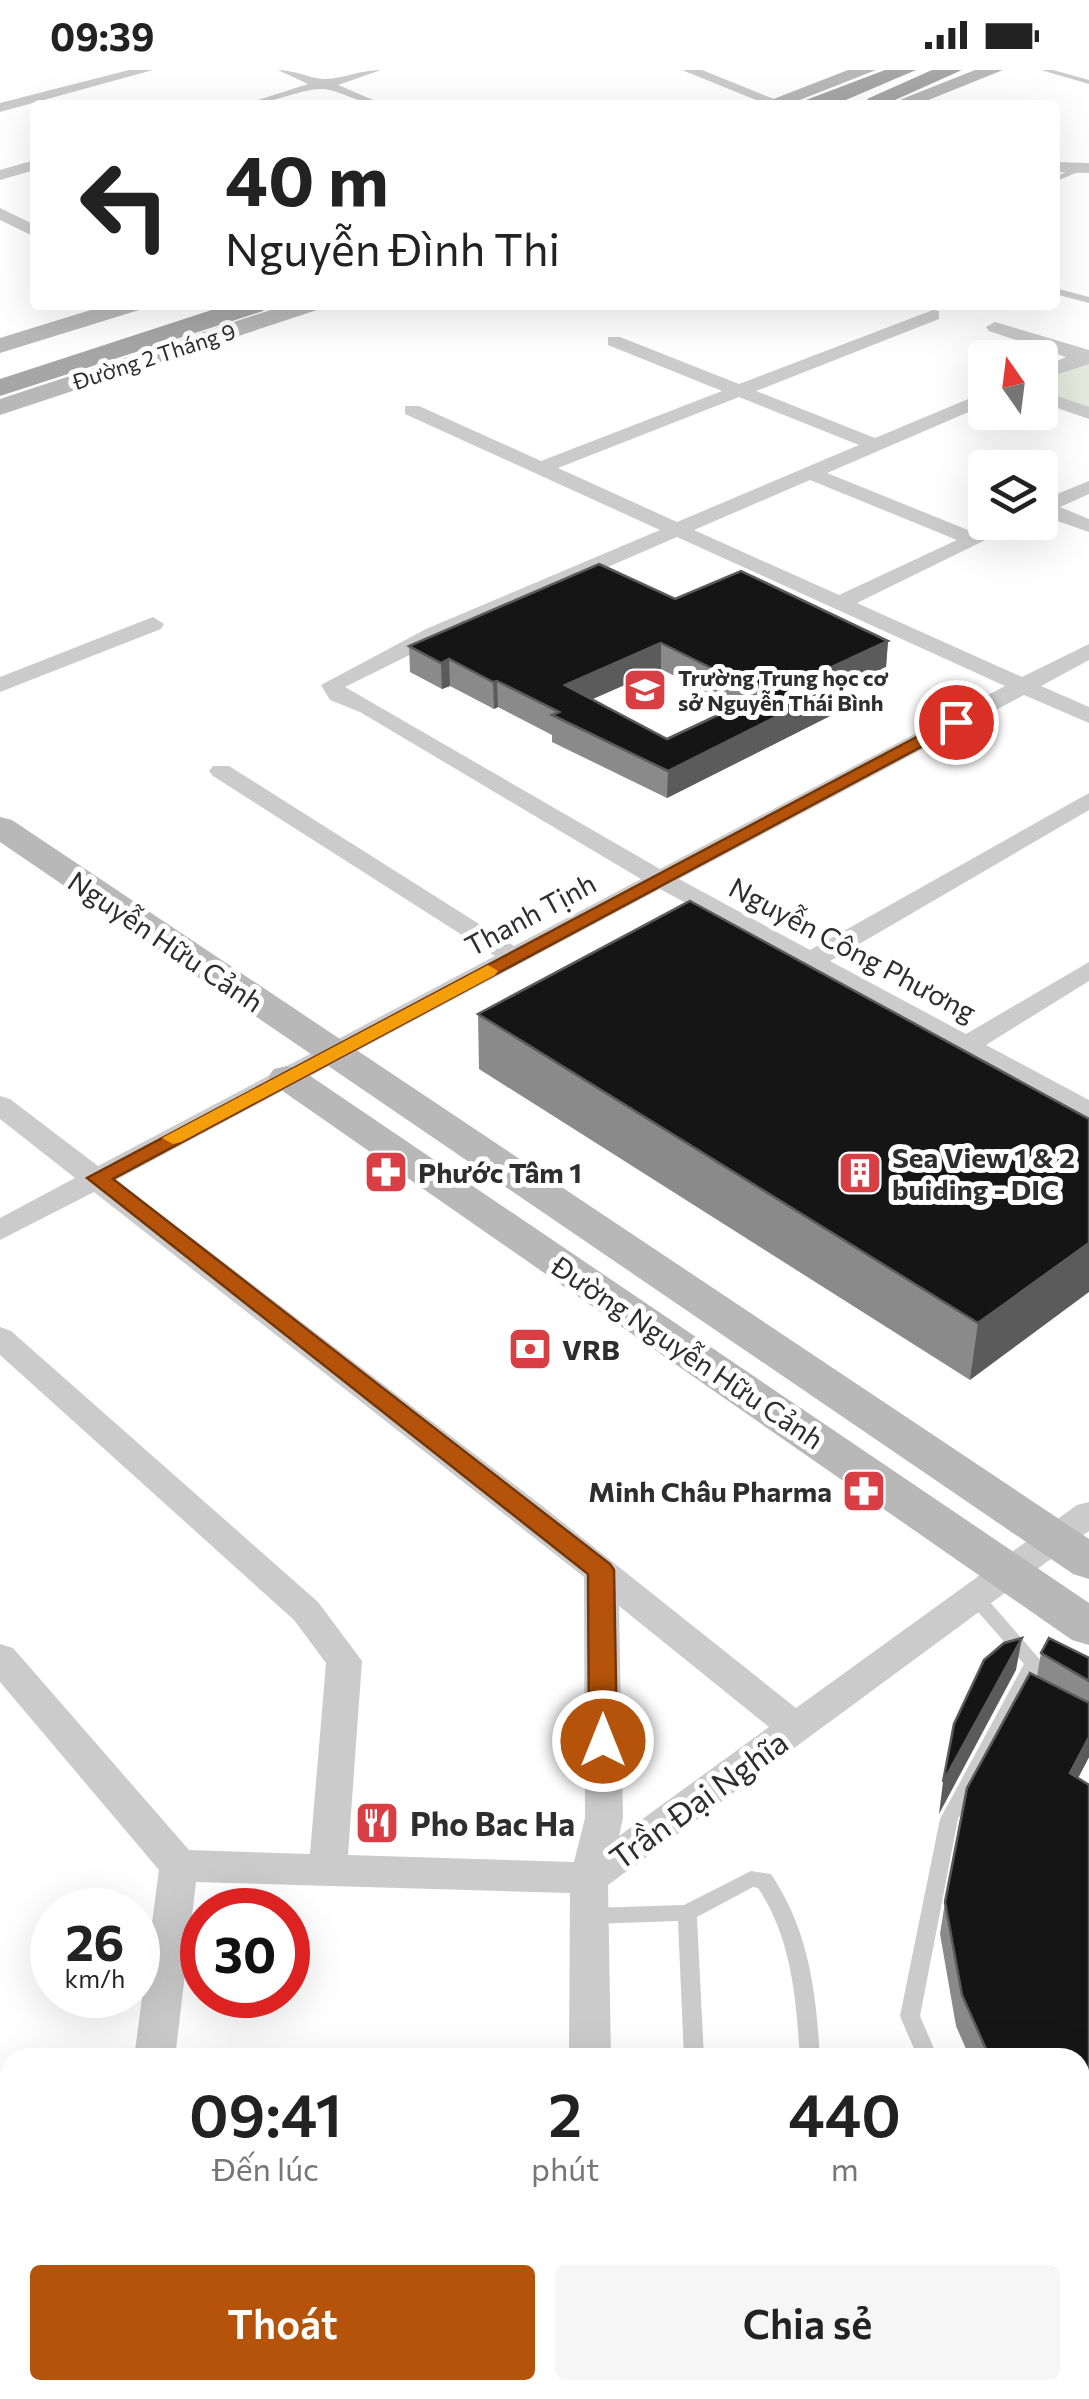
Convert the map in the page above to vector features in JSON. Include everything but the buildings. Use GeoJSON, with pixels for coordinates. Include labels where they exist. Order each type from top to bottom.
{"type":"FeatureCollection","features":[{"type":"Feature","properties":{"kind":"main road"},"geometry":{"type":"LineString","coordinates":[[786,100],[866,70]]}},
{"type":"Feature","properties":{"kind":"main road"},"geometry":{"type":"LineString","coordinates":[[827,100],[905,70]]}},
{"type":"Feature","properties":{"kind":"main road"},"geometry":{"type":"LineString","coordinates":[[875,100],[951,70]]}},
{"type":"Feature","properties":{"kind":"main road"},"geometry":{"type":"LineString","coordinates":[[911,100],[993,70]]}},
{"type":"Feature","properties":{"kind":"main road"},"geometry":{"type":"LineString","coordinates":[[0,346],[115,310]]}},
{"type":"Feature","properties":{"kind":"main road","name":"Đường 2 Tháng 9"},"geometry":{"type":"LineString","coordinates":[[0,366],[222,310]]}},
{"type":"Feature","properties":{"kind":"main road","name":"Đường 2 Tháng 9"},"geometry":{"type":"LineString","coordinates":[[0,388],[197,314],[246,310]]}},
{"type":"Feature","properties":{"kind":"main road","name":"Đường 2 Tháng 9"},"geometry":{"type":"LineString","coordinates":[[0,407],[197,314]]}},
{"type":"Feature","properties":{"kind":"main road","name":"Nguyễn Hữu Cảnh"},"geometry":{"type":"LineString","coordinates":[[0,827],[331,1054]]}},
{"type":"Feature","properties":{"kind":"main road","name":"Đường Nguyễn Hữu Cảnh"},"geometry":{"type":"LineString","coordinates":[[331,1054],[1073,1551]]}},
{"type":"Feature","properties":{"kind":"main road","name":"Đường Nguyễn Hữu Cảnh"},"geometry":{"type":"LineString","coordinates":[[287,1077],[1089,1627]]}},
{"type":"Feature","properties":{"kind":"street"},"geometry":{"type":"LineString","coordinates":[[30,100],[146,70]]}},
{"type":"Feature","properties":{"kind":"street"},"geometry":{"type":"LineString","coordinates":[[285,70],[365,100]]}},
{"type":"Feature","properties":{"kind":"street"},"geometry":{"type":"LineString","coordinates":[[267,100],[374,70]]}},
{"type":"Feature","properties":{"kind":"street"},"geometry":{"type":"LineString","coordinates":[[689,70],[765,100]]}},
{"type":"Feature","properties":{"kind":"street"},"geometry":{"type":"LineString","coordinates":[[68,90],[93,100]]}},
{"type":"Feature","properties":{"kind":"street"},"geometry":{"type":"LineString","coordinates":[[0,108],[30,100]]}},
{"type":"Feature","properties":{"kind":"street"},"geometry":{"type":"LineString","coordinates":[[0,175],[30,166]]}},
{"type":"Feature","properties":{"kind":"street"},"geometry":{"type":"LineString","coordinates":[[1060,167],[1086,168]]}},
{"type":"Feature","properties":{"kind":"street"},"geometry":{"type":"LineString","coordinates":[[0,214],[30,229]]}},
{"type":"Feature","properties":{"kind":"street"},"geometry":{"type":"LineString","coordinates":[[541,468],[933,315]]}},
{"type":"Feature","properties":{"kind":"street"},"geometry":{"type":"LineString","coordinates":[[995,327],[1086,357]]}},
{"type":"Feature","properties":{"kind":"street"},"geometry":{"type":"LineString","coordinates":[[614,341],[876,446]]}},
{"type":"Feature","properties":{"kind":"street"},"geometry":{"type":"LineString","coordinates":[[1058,367],[1086,357]]}},
{"type":"Feature","properties":{"kind":"street"},"geometry":{"type":"LineString","coordinates":[[1058,402],[1089,413]]}},
{"type":"Feature","properties":{"kind":"street"},"geometry":{"type":"LineString","coordinates":[[680,531],[968,405]]}},
{"type":"Feature","properties":{"kind":"street"},"geometry":{"type":"LineString","coordinates":[[412,410],[1089,716]]}},
{"type":"Feature","properties":{"kind":"street"},"geometry":{"type":"LineString","coordinates":[[812,474],[968,538]]}},
{"type":"Feature","properties":{"kind":"street"},"geometry":{"type":"LineString","coordinates":[[1058,501],[1089,486]]}},
{"type":"Feature","properties":{"kind":"street"},"geometry":{"type":"LineString","coordinates":[[1058,514],[1089,526]]}},
{"type":"Feature","properties":{"kind":"street","name":"Nguyễn Công Phương"},"geometry":{"type":"LineString","coordinates":[[680,531],[434,634],[332,685],[338,696],[416,734],[660,879],[1089,1112]]}},
{"type":"Feature","properties":{"kind":"street"},"geometry":{"type":"LineString","coordinates":[[840,603],[974,540]]}},
{"type":"Feature","properties":{"kind":"street"},"geometry":{"type":"LineString","coordinates":[[0,685],[153,624]]}},
{"type":"Feature","properties":{"kind":"street","name":"Thanh Tịnh"},"geometry":{"type":"LineString","coordinates":[[0,1230],[1089,652]]}},
{"type":"Feature","properties":{"kind":"street"},"geometry":{"type":"LineString","coordinates":[[221,771],[514,957]]}},
{"type":"Feature","properties":{"kind":"street"},"geometry":{"type":"LineString","coordinates":[[812,960],[1089,800]]}},
{"type":"Feature","properties":{"kind":"street"},"geometry":{"type":"LineString","coordinates":[[967,1045],[1089,970]]}},
{"type":"Feature","properties":{"kind":"street"},"geometry":{"type":"LineString","coordinates":[[0,1105],[601,1570],[796,1729]]}},
{"type":"Feature","properties":{"kind":"street"},"geometry":{"type":"LineString","coordinates":[[0,1338],[306,1611],[344,1661],[328,1870]]}},
{"type":"Feature","properties":{"kind":"street","name":"Trần Đại Nghĩa"},"geometry":{"type":"LineString","coordinates":[[180,1866],[589,1878],[976,1598],[1012,1574],[1073,1551],[1089,1514]]}},
{"type":"Feature","properties":{"kind":"street"},"geometry":{"type":"LineString","coordinates":[[590,2048],[589,1878],[604,1818],[601,1570]]}},
{"type":"Feature","properties":{"kind":"street"},"geometry":{"type":"LineString","coordinates":[[0,1658],[180,1866],[155,2048]]}},
{"type":"Feature","properties":{"kind":"lane"},"geometry":{"type":"LineString","coordinates":[[1045,70],[1089,82]]}},
{"type":"Feature","properties":{"kind":"lane"},"geometry":{"type":"LineString","coordinates":[[1060,178],[1086,168]]}},
{"type":"Feature","properties":{"kind":"lane"},"geometry":{"type":"LineString","coordinates":[[1060,291],[1089,300]]}},
{"type":"Feature","properties":{"kind":"lane"},"geometry":{"type":"LineString","coordinates":[[924,2048],[910,2016],[949,1819],[1027,1693],[1034,1663],[976,1598]]}},
{"type":"Feature","properties":{"kind":"lane"},"geometry":{"type":"LineString","coordinates":[[589,1916],[686,1913],[751,1879],[764,1880],[776,1896],[804,1973],[809,2048]]}},
{"type":"Feature","properties":{"kind":"lane"},"geometry":{"type":"LineString","coordinates":[[686,1913],[693,2048]]}},
{"type":"Feature","properties":{"kind":"shaded area"},"geometry":{"type":"Polygon","coordinates":[[[1080,362],[1089,364],[1089,408],[1058,397],[1058,372],[1080,362]]]}},
{"type":"Feature","properties":{"kind":"slow traffic"},"geometry":{"type":"LineString","coordinates":[[173,1138],[488,971]]}},
{"type":"Feature","properties":{"kind":"place","name":"Trường Trung học cơ sở Nguyễn Thái Bình"},"geometry":{"type":"Point","coordinates":[645,690]}},
{"type":"Feature","properties":{"kind":"place","name":"Phước Tâm 1"},"geometry":{"type":"Point","coordinates":[386,1172]}},
{"type":"Feature","properties":{"kind":"place","name":"Sea View 1 & 2 buiding - DIC"},"geometry":{"type":"Point","coordinates":[860,1173]}},
{"type":"Feature","properties":{"kind":"place","name":"VRB"},"geometry":{"type":"Point","coordinates":[530,1349]}},
{"type":"Feature","properties":{"kind":"place","name":"Minh Châu Pharma"},"geometry":{"type":"Point","coordinates":[864,1491]}},
{"type":"Feature","properties":{"kind":"place","name":"Pho Bac Ha"},"geometry":{"type":"Point","coordinates":[377,1823]}},
{"type":"Feature","properties":{"kind":"route"},"geometry":{"type":"LineString","coordinates":[[603,1741],[601,1570],[98,1178],[956,722]]}}]}
